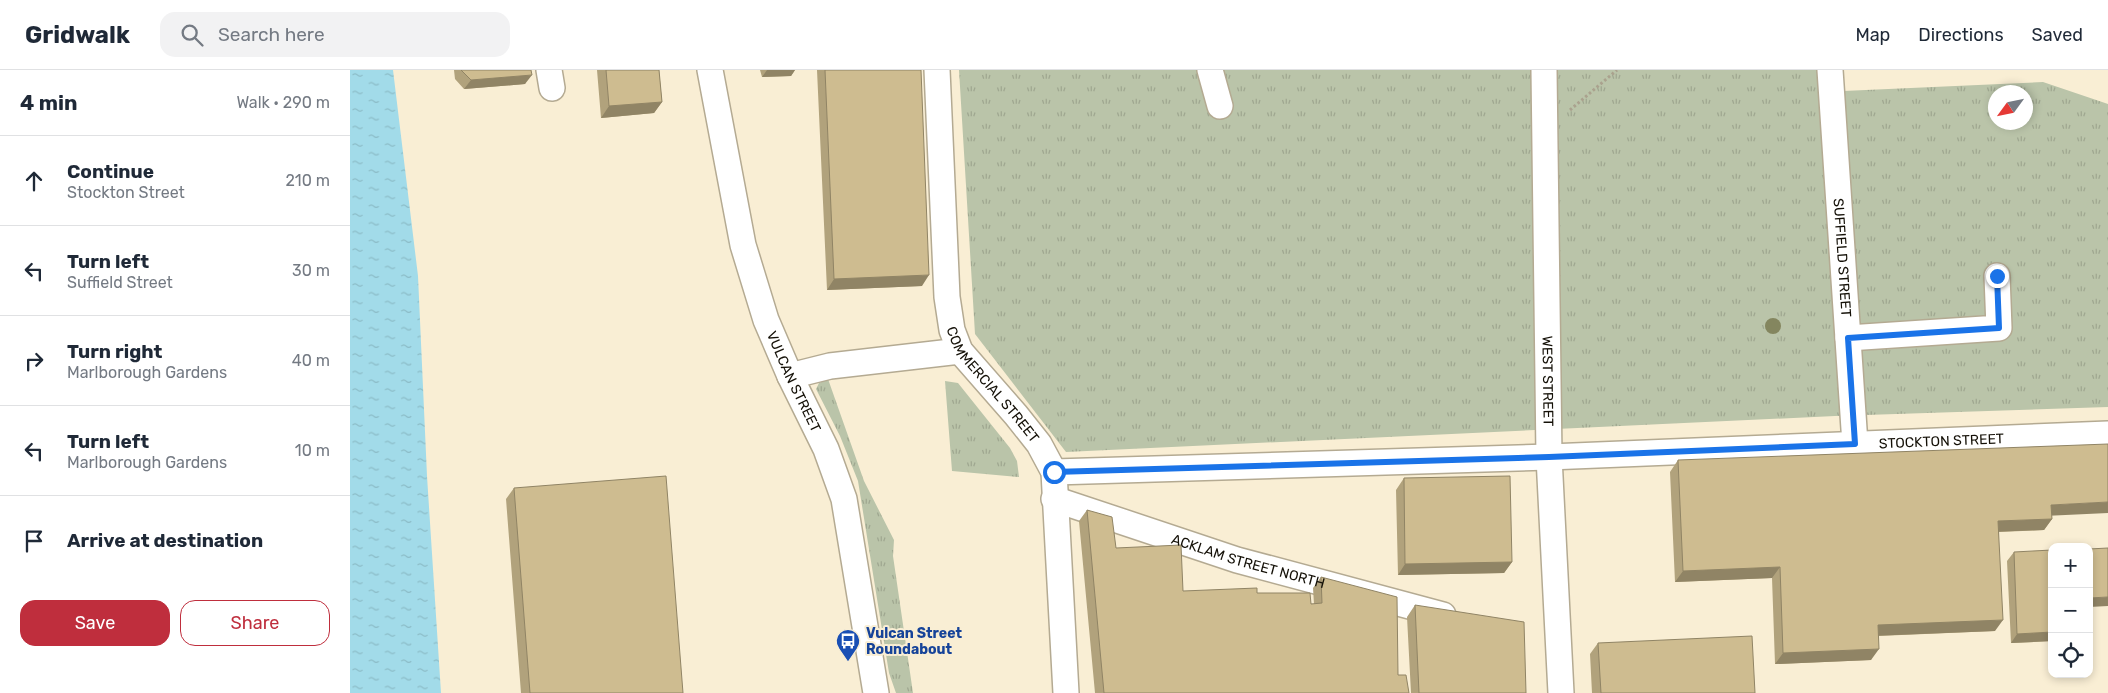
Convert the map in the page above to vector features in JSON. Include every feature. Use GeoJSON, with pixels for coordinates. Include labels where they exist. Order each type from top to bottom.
{"type":"FeatureCollection","features":[{"type":"Feature","properties":{"kind":"street","name":"VULCAN STREET"},"geometry":{"type":"LineString","coordinates":[[710,70],[743,244],[766,320],[790,376],[826,449],[844,500],[876,693]]}},
{"type":"Feature","properties":{"kind":"street","name":"COMMERCIAL STREET"},"geometry":{"type":"LineString","coordinates":[[937,70],[947,297],[952,330],[960,351],[1039,444],[1054,472],[1066,693]]}},
{"type":"Feature","properties":{"kind":"street"},"geometry":{"type":"LineString","coordinates":[[1210,70],[1220,106]]}},
{"type":"Feature","properties":{"kind":"street","name":"WEST STREET"},"geometry":{"type":"LineString","coordinates":[[1544,70],[1549,457],[1561,693]]}},
{"type":"Feature","properties":{"kind":"street","name":"SUFFIELD STREET"},"geometry":{"type":"LineString","coordinates":[[1830,70],[1855,444]]}},
{"type":"Feature","properties":{"kind":"street"},"geometry":{"type":"LineString","coordinates":[[1848,338],[1999,328],[1997,276]]}},
{"type":"Feature","properties":{"kind":"street"},"geometry":{"type":"LineString","coordinates":[[790,376],[830,366],[960,351]]}},
{"type":"Feature","properties":{"kind":"street","name":"STOCKTON STREET"},"geometry":{"type":"LineString","coordinates":[[1054,472],[1549,457],[2108,434]]}},
{"type":"Feature","properties":{"kind":"street","name":"ACKLAM STREET NORTH"},"geometry":{"type":"LineString","coordinates":[[1054,499],[1237,560],[1443,615]]}},
{"type":"Feature","properties":{"kind":"path"},"geometry":{"type":"LineString","coordinates":[[1544,132],[1617,70]]}},
{"type":"Feature","properties":{"kind":"green space"},"geometry":{"type":"Polygon","coordinates":[[[959,70],[1819,70],[1821,92],[2043,82],[2108,104],[2108,407],[1835,416],[1066,452],[975,334],[959,70]]]}},
{"type":"Feature","properties":{"kind":"green space"},"geometry":{"type":"Polygon","coordinates":[[[828,379],[864,481],[894,540],[893,556],[913,693],[896,693],[889,673],[858,481],[840,436],[816,389],[819,383],[828,379]]]}},
{"type":"Feature","properties":{"kind":"green space"},"geometry":{"type":"Polygon","coordinates":[[[945,381],[958,383],[1010,448],[1017,461],[1019,477],[952,471],[945,381]]]}},
{"type":"Feature","properties":{"kind":"water"},"geometry":{"type":"Polygon","coordinates":[[[350,70],[393,70],[418,276],[427,476],[441,693],[350,693],[350,70]]]}},
{"type":"Feature","properties":{"kind":"building"},"geometry":{"type":"Polygon","coordinates":[[[461,70],[531,70],[532,75],[471,80],[461,70]]]}},
{"type":"Feature","properties":{"kind":"building"},"geometry":{"type":"Polygon","coordinates":[[[606,70],[659,70],[662,102],[609,106],[606,70]]]}},
{"type":"Feature","properties":{"kind":"building"},"geometry":{"type":"Polygon","coordinates":[[[825,70],[921,70],[929,275],[834,279],[825,70]]]}},
{"type":"Feature","properties":{"kind":"building"},"geometry":{"type":"Polygon","coordinates":[[[2108,444],[2108,502],[2051,505],[2052,519],[1998,521],[2003,620],[1878,625],[1879,649],[1783,653],[1780,567],[1683,571],[1678,460],[2108,444]]]}},
{"type":"Feature","properties":{"kind":"building"},"geometry":{"type":"Polygon","coordinates":[[[666,476],[683,693],[530,693],[514,488],[666,476]]]}},
{"type":"Feature","properties":{"kind":"building"},"geometry":{"type":"Polygon","coordinates":[[[1510,476],[1512,562],[1405,564],[1404,478],[1510,476]]]}},
{"type":"Feature","properties":{"kind":"building"},"geometry":{"type":"Polygon","coordinates":[[[1087,510],[1112,517],[1116,548],[1181,545],[1183,591],[1257,588],[1257,593],[1310,593],[1311,604],[1322,603],[1321,577],[1397,597],[1398,675],[1406,675],[1409,693],[1104,693],[1087,510]]]}},
{"type":"Feature","properties":{"kind":"building"},"geometry":{"type":"Polygon","coordinates":[[[2108,548],[2108,597],[2093,598],[2093,549],[2108,548]]]}},
{"type":"Feature","properties":{"kind":"building"},"geometry":{"type":"Polygon","coordinates":[[[2048,550],[2048,632],[2017,634],[2014,552],[2048,550]]]}},
{"type":"Feature","properties":{"kind":"building"},"geometry":{"type":"Polygon","coordinates":[[[1415,605],[1524,622],[1526,693],[1419,693],[1415,605]]]}},
{"type":"Feature","properties":{"kind":"building"},"geometry":{"type":"Polygon","coordinates":[[[1752,636],[1755,693],[1601,693],[1598,643],[1752,636]]]}},
{"type":"Feature","properties":{"kind":"place","name":"Vulcan Street Roundabout"},"geometry":{"type":"Point","coordinates":[848,662]}},
{"type":"Feature","properties":{"kind":"route"},"geometry":{"type":"LineString","coordinates":[[1054,472],[1549,457],[1855,444],[1848,338],[1999,328],[1997,276]]}}]}
